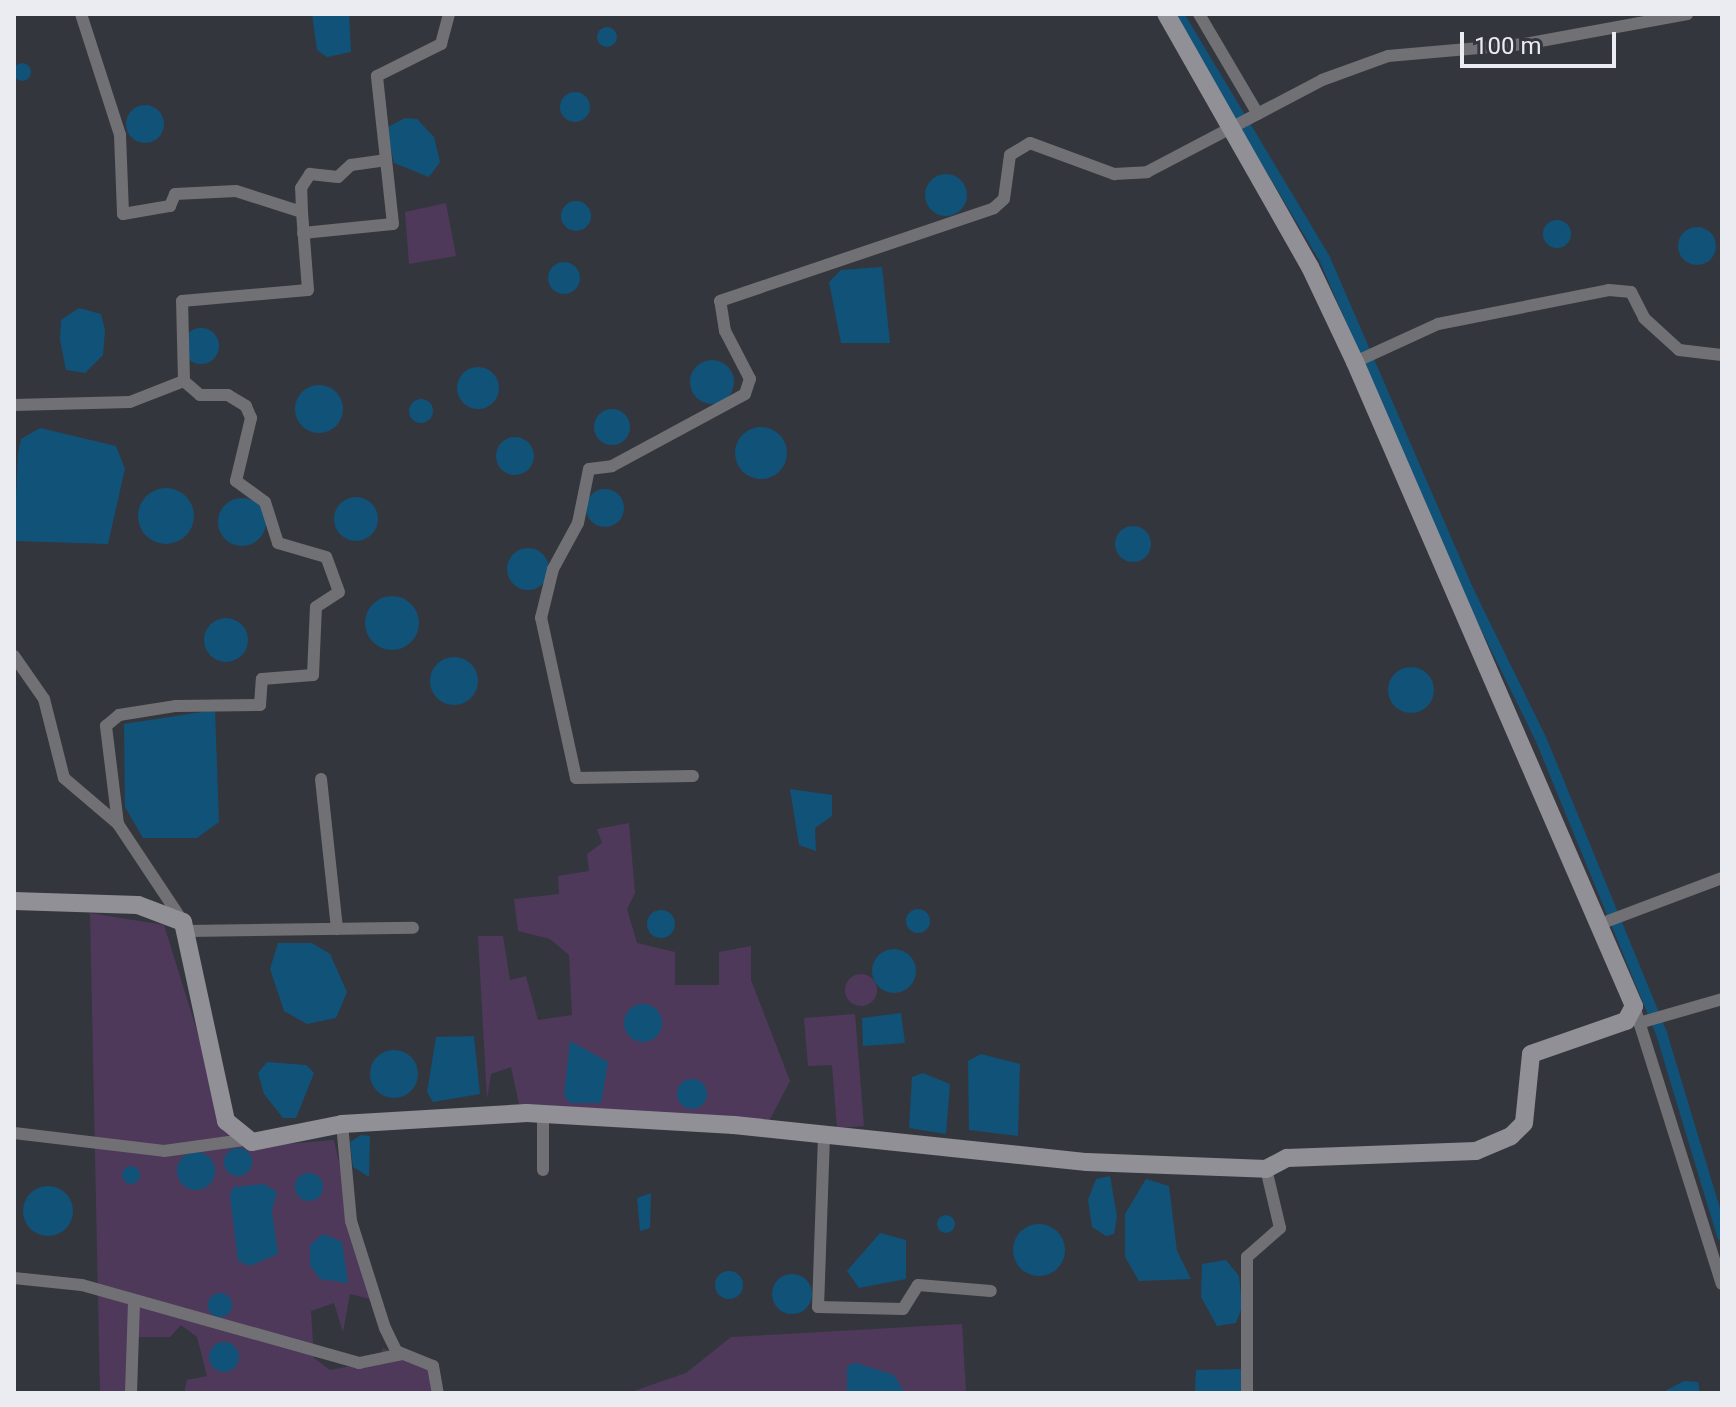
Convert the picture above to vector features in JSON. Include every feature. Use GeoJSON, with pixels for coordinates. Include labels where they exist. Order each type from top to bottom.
{"type":"FeatureCollection","features":[{"type":"Feature","properties":{"kind":"street"},"geometry":{"type":"LineString","coordinates":[[81,14],[120,135],[123,214],[170,206],[175,194],[236,191],[302,212]]}},
{"type":"Feature","properties":{"kind":"street"},"geometry":{"type":"LineString","coordinates":[[303,233],[393,224],[377,76],[441,44],[449,14]]}},
{"type":"Feature","properties":{"kind":"street"},"geometry":{"type":"LineString","coordinates":[[1166,14],[1355,362],[1638,1017],[1722,1284]]}},
{"type":"Feature","properties":{"kind":"street"},"geometry":{"type":"LineString","coordinates":[[1199,14],[1258,114]]}},
{"type":"Feature","properties":{"kind":"street"},"geometry":{"type":"LineString","coordinates":[[693,776],[576,778],[541,618],[553,569],[578,523],[589,469],[612,466],[745,394],[750,379],[725,331],[720,301],[994,208],[1004,199],[1010,155],[1030,143],[1126,174],[1168,163],[1258,114],[1388,56],[1524,44],[1635,18],[1687,14]]}},
{"type":"Feature","properties":{"kind":"street"},"geometry":{"type":"LineString","coordinates":[[118,824],[106,726],[119,715],[176,706],[260,705],[262,679],[313,675],[316,607],[339,592],[326,557],[278,543],[265,502],[236,481],[251,418],[246,406],[228,395],[200,395],[184,381],[182,301],[308,290],[301,188],[310,174],[338,177],[351,165],[385,160]]}},
{"type":"Feature","properties":{"kind":"street"},"geometry":{"type":"LineString","coordinates":[[1355,362],[1438,324],[1609,290],[1631,292],[1644,318],[1679,350],[1722,355]]}},
{"type":"Feature","properties":{"kind":"street"},"geometry":{"type":"LineString","coordinates":[[14,405],[130,402],[184,381]]}},
{"type":"Feature","properties":{"kind":"street"},"geometry":{"type":"LineString","coordinates":[[14,656],[44,699],[64,778],[118,824],[185,926],[226,1121],[243,1140]]}},
{"type":"Feature","properties":{"kind":"street"},"geometry":{"type":"LineString","coordinates":[[321,779],[337,929]]}},
{"type":"Feature","properties":{"kind":"street"},"geometry":{"type":"LineString","coordinates":[[1600,924],[1722,878]]}},
{"type":"Feature","properties":{"kind":"street"},"geometry":{"type":"LineString","coordinates":[[14,901],[138,905],[185,926],[413,928]]}},
{"type":"Feature","properties":{"kind":"street"},"geometry":{"type":"LineString","coordinates":[[14,1133],[164,1151],[342,1124],[543,1114],[824,1136],[1087,1162],[1266,1169],[1287,1158],[1476,1151],[1499,1143],[1524,1123],[1527,1063],[1537,1047],[1638,1017],[1722,999]]}},
{"type":"Feature","properties":{"kind":"street"},"geometry":{"type":"LineString","coordinates":[[543,1114],[543,1170]]}},
{"type":"Feature","properties":{"kind":"street"},"geometry":{"type":"LineString","coordinates":[[342,1124],[351,1221],[385,1328],[402,1354]]}},
{"type":"Feature","properties":{"kind":"street"},"geometry":{"type":"LineString","coordinates":[[824,1136],[818,1307],[903,1309],[918,1285],[991,1291]]}},
{"type":"Feature","properties":{"kind":"street"},"geometry":{"type":"LineString","coordinates":[[1247,1393],[1247,1257],[1280,1228],[1266,1169]]}},
{"type":"Feature","properties":{"kind":"street"},"geometry":{"type":"LineString","coordinates":[[14,1278],[82,1285],[134,1304],[230,1323],[359,1363],[402,1354],[433,1366],[438,1393]]}},
{"type":"Feature","properties":{"kind":"street"},"geometry":{"type":"LineString","coordinates":[[131,1393],[134,1304]]}},
{"type":"Feature","properties":{"kind":"shaded area"},"geometry":{"type":"Polygon","coordinates":[[[446,203],[456,256],[409,264],[405,212],[446,203]]]}},
{"type":"Feature","properties":{"kind":"shaded area"},"geometry":{"type":"Polygon","coordinates":[[[629,823],[635,893],[627,909],[637,943],[675,952],[675,985],[719,985],[719,952],[751,946],[751,980],[790,1081],[769,1121],[520,1109],[511,1067],[491,1074],[487,1099],[478,936],[503,936],[510,980],[526,976],[538,1020],[572,1015],[569,955],[550,939],[518,931],[514,899],[559,894],[558,876],[589,871],[587,854],[602,843],[597,829],[629,823]]]}},
{"type":"Feature","properties":{"kind":"shaded area"},"geometry":{"type":"Polygon","coordinates":[[[90,913],[164,925],[229,1134],[251,1147],[334,1140],[370,1299],[350,1294],[343,1332],[334,1303],[311,1311],[314,1358],[330,1370],[377,1361],[383,1348],[429,1370],[432,1393],[184,1393],[187,1380],[207,1376],[197,1337],[181,1325],[170,1337],[127,1337],[126,1393],[100,1393],[90,913]]]}},
{"type":"Feature","properties":{"kind":"shaded area"},"geometry":{"type":"Polygon","coordinates":[[[861,974],[872,979],[877,990],[872,1001],[861,1006],[850,1001],[845,990],[850,979],[861,974]]]}},
{"type":"Feature","properties":{"kind":"shaded area"},"geometry":{"type":"Polygon","coordinates":[[[855,1014],[864,1126],[837,1128],[832,1065],[808,1066],[804,1018],[855,1014]]]}},
{"type":"Feature","properties":{"kind":"shaded area"},"geometry":{"type":"Polygon","coordinates":[[[962,1324],[966,1393],[628,1393],[686,1373],[731,1337],[962,1324]]]}},
{"type":"Feature","properties":{"kind":"water"},"geometry":{"type":"Polygon","coordinates":[[[312,14],[349,14],[351,52],[327,57],[317,50],[312,14]]]}},
{"type":"Feature","properties":{"kind":"water"},"geometry":{"type":"Polygon","coordinates":[[[607,27],[614,30],[617,37],[614,44],[607,47],[600,44],[597,37],[600,30],[607,27]]]}},
{"type":"Feature","properties":{"kind":"water"},"geometry":{"type":"Polygon","coordinates":[[[22,63],[31,72],[22,81],[13,72],[22,63]]]}},
{"type":"Feature","properties":{"kind":"water"},"geometry":{"type":"Polygon","coordinates":[[[575,92],[581,93],[589,101],[589,113],[581,121],[575,122],[569,121],[561,113],[560,107],[561,101],[569,93],[575,92]]]}},
{"type":"Feature","properties":{"kind":"water"},"geometry":{"type":"Polygon","coordinates":[[[145,105],[159,110],[164,124],[159,138],[145,143],[131,138],[126,124],[131,110],[145,105]]]}},
{"type":"Feature","properties":{"kind":"water"},"geometry":{"type":"Polygon","coordinates":[[[405,118],[417,119],[434,137],[440,162],[429,177],[394,163],[386,128],[405,118]]]}},
{"type":"Feature","properties":{"kind":"water"},"geometry":{"type":"Polygon","coordinates":[[[946,174],[961,180],[967,195],[961,210],[946,216],[931,210],[925,195],[931,180],[946,174]]]}},
{"type":"Feature","properties":{"kind":"water"},"geometry":{"type":"Polygon","coordinates":[[[576,201],[582,202],[590,210],[590,222],[582,230],[576,231],[570,230],[562,222],[561,216],[562,210],[570,202],[576,201]]]}},
{"type":"Feature","properties":{"kind":"water"},"geometry":{"type":"Polygon","coordinates":[[[1557,220],[1567,224],[1571,234],[1567,244],[1557,248],[1547,244],[1543,234],[1547,224],[1557,220]]]}},
{"type":"Feature","properties":{"kind":"water"},"geometry":{"type":"Polygon","coordinates":[[[1697,227],[1710,233],[1716,246],[1710,259],[1697,265],[1684,259],[1678,246],[1684,233],[1697,227]]]}},
{"type":"Feature","properties":{"kind":"water"},"geometry":{"type":"Polygon","coordinates":[[[564,262],[576,266],[580,278],[576,290],[564,294],[552,290],[548,278],[552,266],[564,262]]]}},
{"type":"Feature","properties":{"kind":"water"},"geometry":{"type":"Polygon","coordinates":[[[882,267],[890,343],[841,343],[829,282],[841,270],[882,267]]]}},
{"type":"Feature","properties":{"kind":"water"},"geometry":{"type":"Polygon","coordinates":[[[79,308],[101,314],[105,330],[103,355],[85,373],[66,370],[60,340],[61,320],[79,308]]]}},
{"type":"Feature","properties":{"kind":"water"},"geometry":{"type":"Polygon","coordinates":[[[201,328],[214,333],[219,346],[214,359],[201,364],[188,359],[183,346],[188,333],[201,328]]]}},
{"type":"Feature","properties":{"kind":"water"},"geometry":{"type":"Polygon","coordinates":[[[712,360],[727,367],[734,382],[727,397],[712,404],[697,397],[690,382],[697,367],[712,360]]]}},
{"type":"Feature","properties":{"kind":"water"},"geometry":{"type":"Polygon","coordinates":[[[478,367],[493,373],[499,388],[493,403],[478,409],[463,403],[457,388],[463,373],[478,367]]]}},
{"type":"Feature","properties":{"kind":"water"},"geometry":{"type":"Polygon","coordinates":[[[319,385],[328,386],[336,392],[342,400],[342,418],[336,426],[328,432],[319,433],[310,432],[302,426],[296,418],[295,409],[296,400],[302,392],[310,386],[319,385]]]}},
{"type":"Feature","properties":{"kind":"water"},"geometry":{"type":"Polygon","coordinates":[[[421,399],[432,406],[433,411],[426,422],[421,423],[410,416],[409,411],[416,400],[421,399]]]}},
{"type":"Feature","properties":{"kind":"water"},"geometry":{"type":"Polygon","coordinates":[[[612,409],[625,414],[630,427],[625,440],[612,445],[599,440],[594,427],[599,414],[612,409]]]}},
{"type":"Feature","properties":{"kind":"water"},"geometry":{"type":"Polygon","coordinates":[[[761,427],[779,435],[787,453],[779,471],[761,479],[743,471],[735,453],[743,435],[761,427]]]}},
{"type":"Feature","properties":{"kind":"water"},"geometry":{"type":"Polygon","coordinates":[[[40,428],[116,446],[125,469],[108,544],[14,541],[21,439],[40,428]]]}},
{"type":"Feature","properties":{"kind":"water"},"geometry":{"type":"Polygon","coordinates":[[[515,437],[528,443],[534,456],[528,469],[515,475],[502,469],[496,456],[502,443],[515,437]]]}},
{"type":"Feature","properties":{"kind":"water"},"geometry":{"type":"Polygon","coordinates":[[[166,488],[186,496],[194,516],[186,536],[166,544],[146,536],[138,516],[146,496],[166,488]]]}},
{"type":"Feature","properties":{"kind":"water"},"geometry":{"type":"Polygon","coordinates":[[[605,489],[618,495],[624,508],[618,521],[605,527],[592,521],[586,508],[592,495],[605,489]]]}},
{"type":"Feature","properties":{"kind":"water"},"geometry":{"type":"Polygon","coordinates":[[[356,497],[371,504],[378,519],[371,534],[356,541],[341,534],[334,519],[341,504],[356,497]]]}},
{"type":"Feature","properties":{"kind":"water"},"geometry":{"type":"Polygon","coordinates":[[[242,498],[259,505],[266,522],[259,539],[242,546],[225,539],[218,522],[225,505],[242,498]]]}},
{"type":"Feature","properties":{"kind":"water"},"geometry":{"type":"Polygon","coordinates":[[[1133,526],[1146,531],[1151,544],[1146,557],[1133,562],[1120,557],[1115,544],[1120,531],[1133,526]]]}},
{"type":"Feature","properties":{"kind":"water"},"geometry":{"type":"Polygon","coordinates":[[[528,548],[543,554],[549,569],[543,584],[528,590],[513,584],[507,569],[513,554],[528,548]]]}},
{"type":"Feature","properties":{"kind":"water"},"geometry":{"type":"Polygon","coordinates":[[[392,596],[411,604],[419,623],[411,642],[392,650],[373,642],[365,623],[373,604],[392,596]]]}},
{"type":"Feature","properties":{"kind":"water"},"geometry":{"type":"Polygon","coordinates":[[[226,618],[242,624],[248,640],[242,656],[226,662],[210,656],[204,640],[210,624],[226,618]]]}},
{"type":"Feature","properties":{"kind":"water"},"geometry":{"type":"Polygon","coordinates":[[[454,657],[471,664],[478,681],[471,698],[454,705],[437,698],[430,681],[437,664],[454,657]]]}},
{"type":"Feature","properties":{"kind":"water"},"geometry":{"type":"Polygon","coordinates":[[[1411,667],[1427,674],[1434,690],[1427,706],[1411,713],[1395,706],[1388,690],[1395,674],[1411,667]]]}},
{"type":"Feature","properties":{"kind":"water"},"geometry":{"type":"Polygon","coordinates":[[[215,710],[219,822],[197,838],[143,838],[125,807],[124,724],[215,710]]]}},
{"type":"Feature","properties":{"kind":"water"},"geometry":{"type":"Polygon","coordinates":[[[790,789],[832,795],[832,816],[815,828],[816,851],[799,845],[790,789]]]}},
{"type":"Feature","properties":{"kind":"water"},"geometry":{"type":"Polygon","coordinates":[[[918,909],[926,913],[930,921],[926,929],[918,933],[910,929],[906,921],[910,913],[918,909]]]}},
{"type":"Feature","properties":{"kind":"water"},"geometry":{"type":"Polygon","coordinates":[[[661,910],[671,914],[675,924],[671,934],[661,938],[651,934],[647,924],[651,914],[661,910]]]}},
{"type":"Feature","properties":{"kind":"water"},"geometry":{"type":"Polygon","coordinates":[[[278,943],[312,943],[330,954],[347,992],[336,1018],[307,1024],[284,1011],[270,969],[278,943]]]}},
{"type":"Feature","properties":{"kind":"water"},"geometry":{"type":"Polygon","coordinates":[[[894,949],[909,956],[916,971],[909,986],[894,993],[879,986],[872,971],[879,956],[894,949]]]}},
{"type":"Feature","properties":{"kind":"water"},"geometry":{"type":"Polygon","coordinates":[[[643,1004],[656,1010],[662,1023],[656,1036],[643,1042],[630,1036],[624,1023],[630,1010],[643,1004]]]}},
{"type":"Feature","properties":{"kind":"water"},"geometry":{"type":"Polygon","coordinates":[[[901,1013],[905,1043],[863,1046],[862,1018],[901,1013]]]}},
{"type":"Feature","properties":{"kind":"water"},"geometry":{"type":"Polygon","coordinates":[[[474,1036],[480,1094],[433,1102],[427,1092],[436,1037],[474,1036]]]}},
{"type":"Feature","properties":{"kind":"water"},"geometry":{"type":"Polygon","coordinates":[[[570,1041],[608,1062],[601,1103],[570,1103],[564,1096],[570,1041]]]}},
{"type":"Feature","properties":{"kind":"water"},"geometry":{"type":"Polygon","coordinates":[[[394,1050],[411,1057],[418,1074],[411,1091],[394,1098],[377,1091],[370,1074],[377,1057],[394,1050]]]}},
{"type":"Feature","properties":{"kind":"water"},"geometry":{"type":"Polygon","coordinates":[[[981,1054],[1020,1064],[1018,1136],[969,1130],[968,1061],[981,1054]]]}},
{"type":"Feature","properties":{"kind":"water"},"geometry":{"type":"Polygon","coordinates":[[[267,1062],[306,1065],[314,1073],[296,1118],[283,1118],[264,1094],[258,1073],[267,1062]]]}},
{"type":"Feature","properties":{"kind":"water"},"geometry":{"type":"Polygon","coordinates":[[[923,1073],[950,1084],[946,1134],[909,1128],[912,1077],[923,1073]]]}},
{"type":"Feature","properties":{"kind":"water"},"geometry":{"type":"Polygon","coordinates":[[[692,1079],[703,1083],[707,1094],[703,1105],[692,1109],[681,1105],[677,1094],[681,1083],[692,1079]]]}},
{"type":"Feature","properties":{"kind":"water"},"geometry":{"type":"Polygon","coordinates":[[[361,1135],[370,1136],[369,1177],[353,1167],[350,1142],[361,1135]]]}},
{"type":"Feature","properties":{"kind":"water"},"geometry":{"type":"Polygon","coordinates":[[[238,1148],[248,1152],[252,1162],[248,1172],[238,1176],[228,1172],[224,1162],[228,1152],[238,1148]]]}},
{"type":"Feature","properties":{"kind":"water"},"geometry":{"type":"Polygon","coordinates":[[[196,1152],[210,1157],[215,1171],[210,1185],[196,1190],[182,1185],[177,1171],[182,1157],[196,1152]]]}},
{"type":"Feature","properties":{"kind":"water"},"geometry":{"type":"Polygon","coordinates":[[[131,1166],[140,1175],[131,1184],[122,1175],[131,1166]]]}},
{"type":"Feature","properties":{"kind":"water"},"geometry":{"type":"Polygon","coordinates":[[[309,1173],[319,1177],[323,1187],[319,1197],[309,1201],[299,1197],[295,1187],[299,1177],[309,1173]]]}},
{"type":"Feature","properties":{"kind":"water"},"geometry":{"type":"Polygon","coordinates":[[[1110,1176],[1117,1216],[1114,1234],[1106,1236],[1092,1227],[1088,1200],[1096,1179],[1110,1176]]]}},
{"type":"Feature","properties":{"kind":"water"},"geometry":{"type":"Polygon","coordinates":[[[1146,1179],[1169,1186],[1177,1251],[1191,1279],[1139,1281],[1125,1257],[1125,1214],[1146,1179]]]}},
{"type":"Feature","properties":{"kind":"water"},"geometry":{"type":"Polygon","coordinates":[[[264,1184],[277,1192],[272,1211],[278,1254],[250,1266],[238,1261],[230,1196],[233,1187],[264,1184]]]}},
{"type":"Feature","properties":{"kind":"water"},"geometry":{"type":"Polygon","coordinates":[[[48,1186],[65,1194],[73,1211],[65,1228],[48,1236],[31,1228],[23,1211],[31,1194],[48,1186]]]}},
{"type":"Feature","properties":{"kind":"water"},"geometry":{"type":"Polygon","coordinates":[[[651,1193],[650,1228],[640,1231],[637,1198],[651,1193]]]}},
{"type":"Feature","properties":{"kind":"water"},"geometry":{"type":"Polygon","coordinates":[[[942,1215],[950,1215],[955,1224],[953,1231],[942,1233],[937,1228],[937,1220],[942,1215]]]}},
{"type":"Feature","properties":{"kind":"water"},"geometry":{"type":"Polygon","coordinates":[[[1039,1224],[1057,1232],[1065,1250],[1057,1268],[1039,1276],[1021,1268],[1013,1250],[1021,1232],[1039,1224]]]}},
{"type":"Feature","properties":{"kind":"water"},"geometry":{"type":"Polygon","coordinates":[[[880,1233],[906,1240],[906,1279],[859,1288],[847,1271],[880,1233]]]}},
{"type":"Feature","properties":{"kind":"water"},"geometry":{"type":"Polygon","coordinates":[[[323,1234],[342,1242],[348,1283],[320,1279],[310,1265],[310,1245],[323,1234]]]}},
{"type":"Feature","properties":{"kind":"water"},"geometry":{"type":"Polygon","coordinates":[[[1226,1260],[1239,1276],[1242,1307],[1236,1323],[1217,1326],[1201,1297],[1202,1264],[1226,1260]]]}},
{"type":"Feature","properties":{"kind":"water"},"geometry":{"type":"Polygon","coordinates":[[[729,1271],[739,1275],[743,1285],[739,1295],[729,1299],[719,1295],[715,1285],[719,1275],[729,1271]]]}},
{"type":"Feature","properties":{"kind":"water"},"geometry":{"type":"Polygon","coordinates":[[[792,1274],[806,1280],[812,1294],[806,1308],[792,1314],[778,1308],[772,1294],[778,1280],[792,1274]]]}},
{"type":"Feature","properties":{"kind":"water"},"geometry":{"type":"Polygon","coordinates":[[[220,1293],[229,1296],[232,1305],[229,1314],[220,1317],[211,1314],[208,1305],[211,1296],[220,1293]]]}},
{"type":"Feature","properties":{"kind":"water"},"geometry":{"type":"Polygon","coordinates":[[[224,1342],[235,1346],[239,1357],[235,1368],[224,1372],[213,1368],[209,1357],[213,1346],[224,1342]]]}},
{"type":"Feature","properties":{"kind":"water"},"geometry":{"type":"Polygon","coordinates":[[[856,1363],[894,1375],[905,1393],[847,1393],[847,1366],[856,1363]]]}},
{"type":"Feature","properties":{"kind":"water"},"geometry":{"type":"Polygon","coordinates":[[[1241,1369],[1245,1393],[1195,1393],[1196,1370],[1241,1369]]]}},
{"type":"Feature","properties":{"kind":"water"},"geometry":{"type":"Polygon","coordinates":[[[1684,1381],[1698,1382],[1700,1393],[1661,1393],[1684,1381]]]}},
{"type":"Feature","properties":{"kind":"waterway"},"geometry":{"type":"LineString","coordinates":[[1178,14],[1324,258],[1469,593],[1541,740],[1661,1033],[1722,1235]]}}]}
